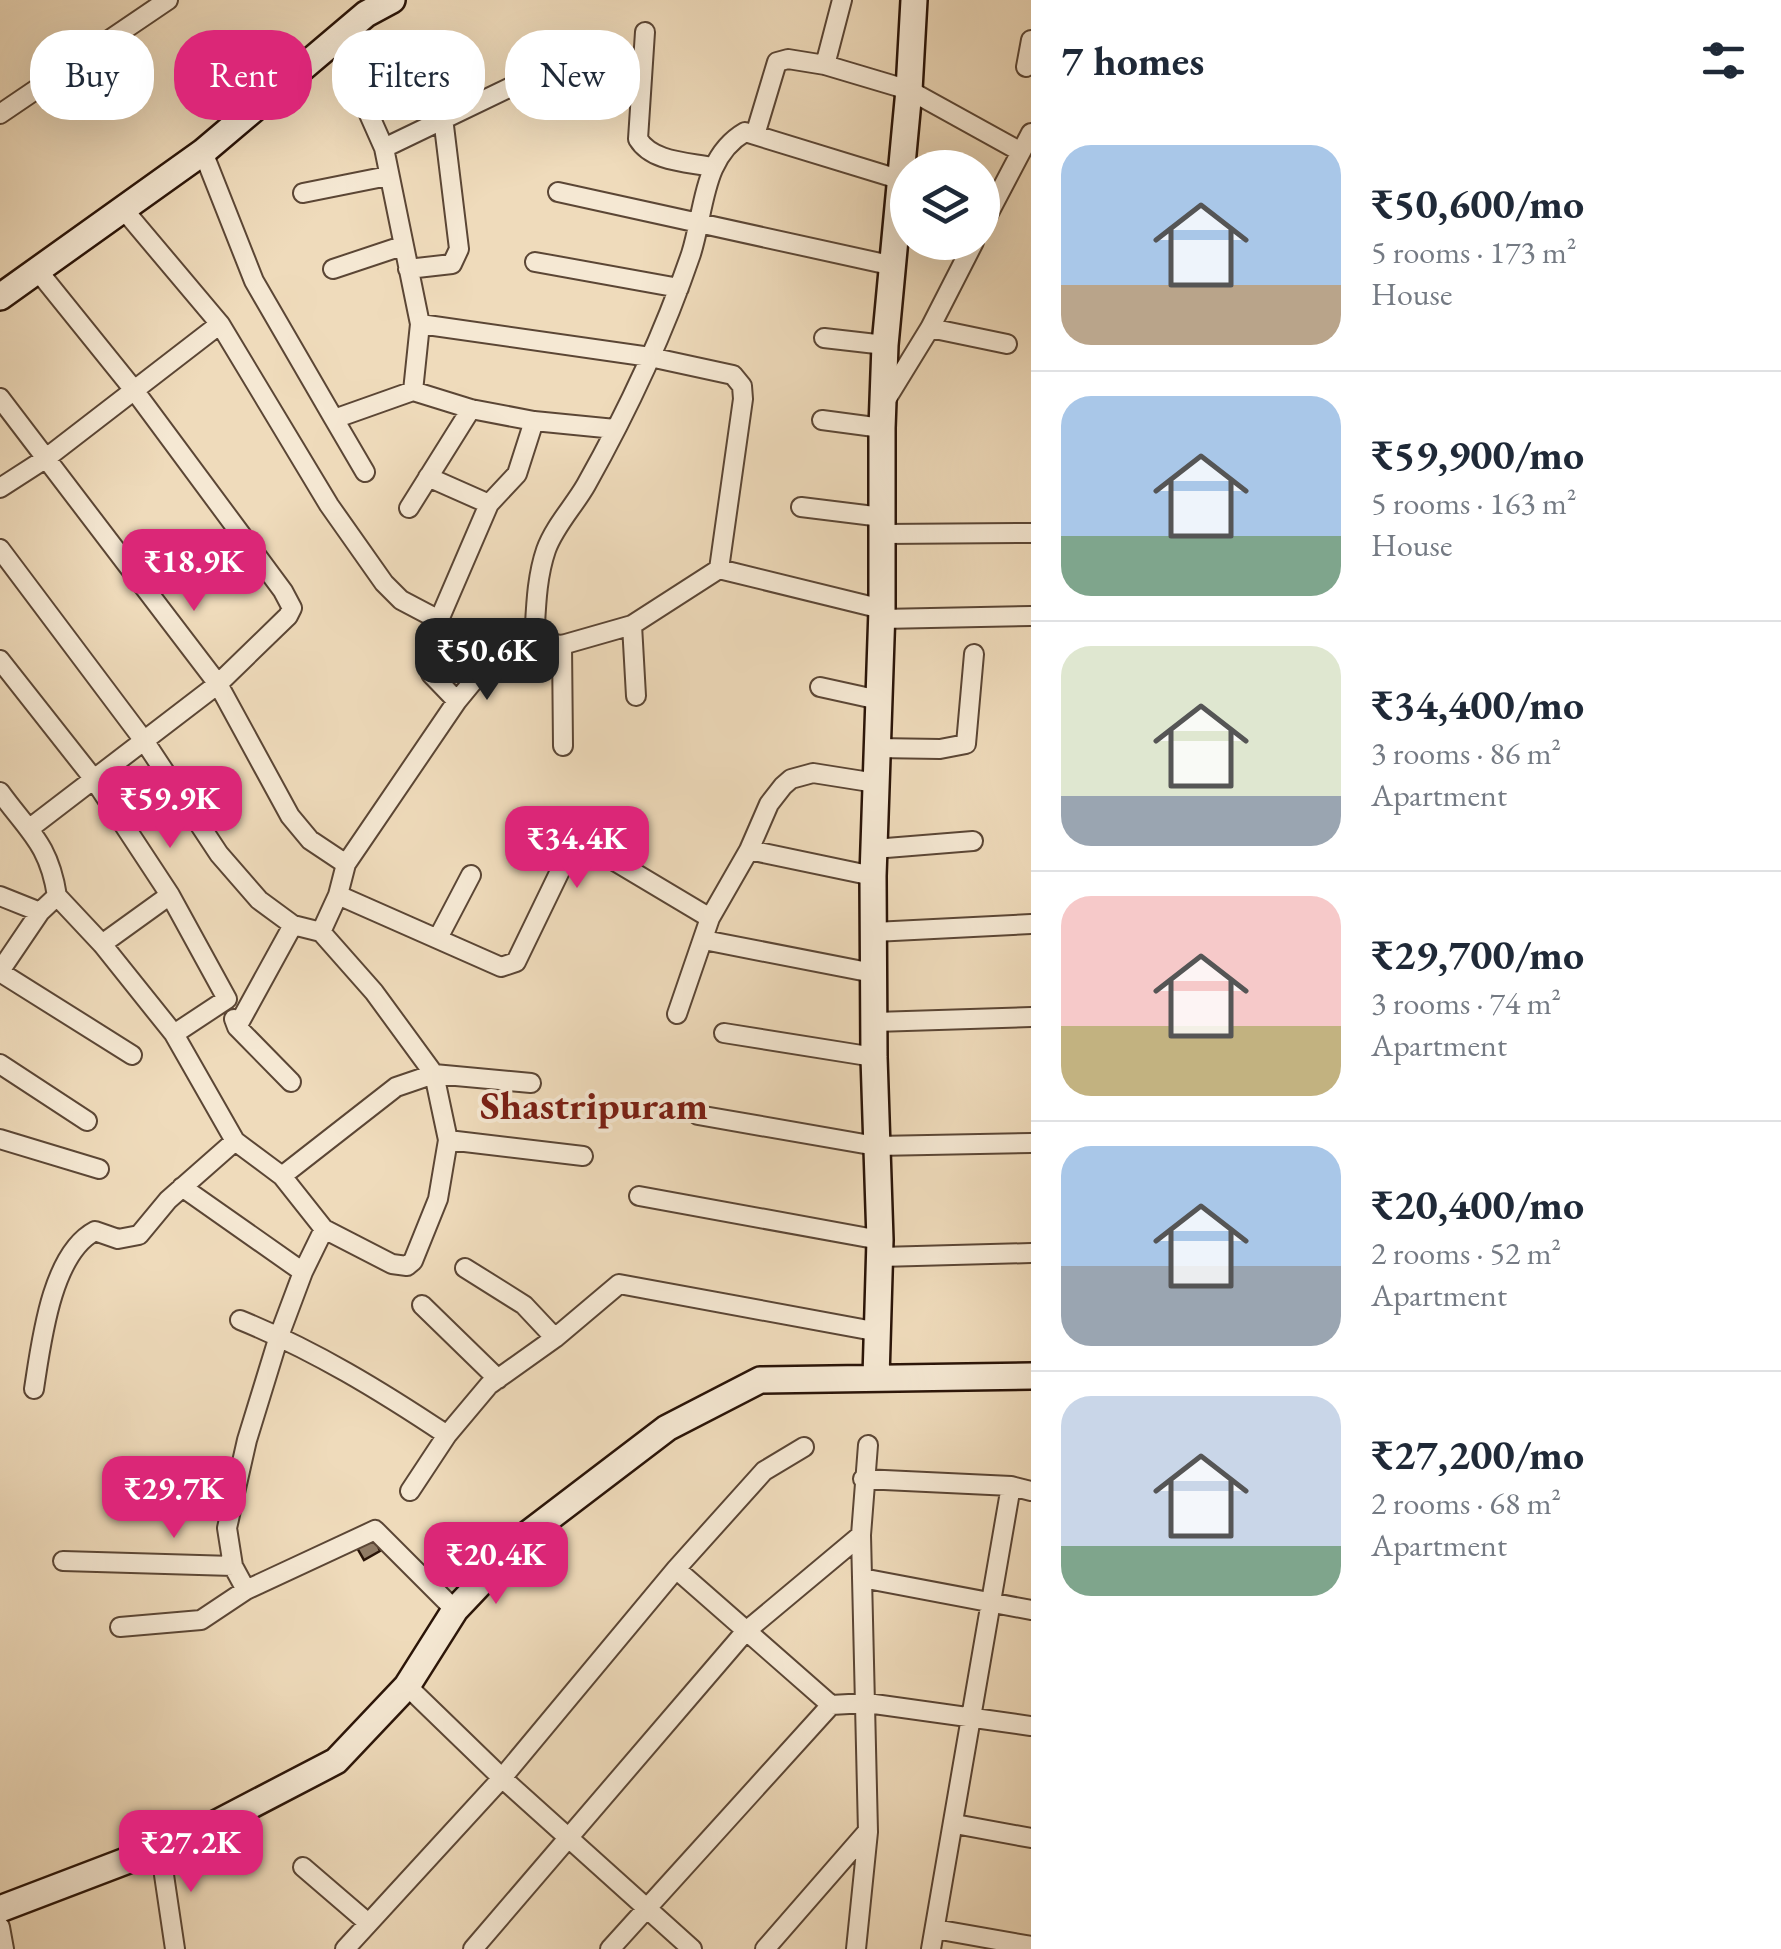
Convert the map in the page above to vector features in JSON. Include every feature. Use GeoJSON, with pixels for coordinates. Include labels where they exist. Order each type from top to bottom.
{"type":"FeatureCollection","features":[{"type":"Feature","properties":{"kind":"street"},"geometry":{"type":"LineString","coordinates":[[0,114],[168,0]]}},
{"type":"Feature","properties":{"kind":"street"},"geometry":{"type":"LineString","coordinates":[[343,30],[360,7],[392,0]]}},
{"type":"Feature","properties":{"kind":"street"},"geometry":{"type":"LineString","coordinates":[[825,65],[842,0]]}},
{"type":"Feature","properties":{"kind":"street"},"geometry":{"type":"LineString","coordinates":[[906,150],[914,0]]}},
{"type":"Feature","properties":{"kind":"street"},"geometry":{"type":"LineString","coordinates":[[646,32],[638,139],[644,150],[660,157],[712,167]]}},
{"type":"Feature","properties":{"kind":"street"},"geometry":{"type":"LineString","coordinates":[[1026,67],[1031,40]]}},
{"type":"Feature","properties":{"kind":"street"},"geometry":{"type":"LineString","coordinates":[[0,297],[204,152],[332,43]]}},
{"type":"Feature","properties":{"kind":"street"},"geometry":{"type":"LineString","coordinates":[[755,134],[777,62],[788,59],[825,65],[909,90],[1021,152]]}},
{"type":"Feature","properties":{"kind":"street"},"geometry":{"type":"LineString","coordinates":[[485,99],[517,84],[554,74],[641,72]]}},
{"type":"Feature","properties":{"kind":"street"},"geometry":{"type":"LineString","coordinates":[[372,120],[384,148],[420,324],[412,391]]}},
{"type":"Feature","properties":{"kind":"street"},"geometry":{"type":"LineString","coordinates":[[384,148],[440,120]]}},
{"type":"Feature","properties":{"kind":"street"},"geometry":{"type":"LineString","coordinates":[[408,270],[452,264],[459,249],[442,120]]}},
{"type":"Feature","properties":{"kind":"street"},"geometry":{"type":"LineString","coordinates":[[534,642],[538,581],[547,548],[586,486],[650,357],[700,225],[712,167],[727,142],[745,132],[755,134],[890,176]]}},
{"type":"Feature","properties":{"kind":"street"},"geometry":{"type":"LineString","coordinates":[[1000,191],[1031,133]]}},
{"type":"Feature","properties":{"kind":"street"},"geometry":{"type":"LineString","coordinates":[[204,152],[254,281],[365,472]]}},
{"type":"Feature","properties":{"kind":"street"},"geometry":{"type":"LineString","coordinates":[[303,193],[388,176]]}},
{"type":"Feature","properties":{"kind":"street"},"geometry":{"type":"LineString","coordinates":[[558,192],[894,266]]}},
{"type":"Feature","properties":{"kind":"street"},"geometry":{"type":"LineString","coordinates":[[124,210],[220,324],[329,506],[384,582],[401,600],[439,620]]}},
{"type":"Feature","properties":{"kind":"street"},"geometry":{"type":"LineString","coordinates":[[333,268],[402,246]]}},
{"type":"Feature","properties":{"kind":"street"},"geometry":{"type":"LineString","coordinates":[[876,1378],[880,1249],[873,876],[882,614],[885,345],[895,260]]}},
{"type":"Feature","properties":{"kind":"street"},"geometry":{"type":"LineString","coordinates":[[883,416],[965,260]]}},
{"type":"Feature","properties":{"kind":"street"},"geometry":{"type":"LineString","coordinates":[[535,262],[679,288]]}},
{"type":"Feature","properties":{"kind":"street"},"geometry":{"type":"LineString","coordinates":[[25,824],[145,742],[218,684],[292,608],[134,390],[38,272]]}},
{"type":"Feature","properties":{"kind":"street"},"geometry":{"type":"LineString","coordinates":[[0,488],[45,459],[220,324]]}},
{"type":"Feature","properties":{"kind":"street"},"geometry":{"type":"LineString","coordinates":[[420,324],[650,357],[732,375],[742,386],[743,399],[720,569]]}},
{"type":"Feature","properties":{"kind":"street"},"geometry":{"type":"LineString","coordinates":[[930,328],[1007,344]]}},
{"type":"Feature","properties":{"kind":"street"},"geometry":{"type":"LineString","coordinates":[[824,338],[885,345]]}},
{"type":"Feature","properties":{"kind":"street"},"geometry":{"type":"LineString","coordinates":[[334,419],[412,391],[471,409],[534,421],[615,428]]}},
{"type":"Feature","properties":{"kind":"street"},"geometry":{"type":"LineString","coordinates":[[0,398],[218,684],[290,816],[310,840],[346,864]]}},
{"type":"Feature","properties":{"kind":"street"},"geometry":{"type":"LineString","coordinates":[[410,508],[471,409]]}},
{"type":"Feature","properties":{"kind":"street"},"geometry":{"type":"LineString","coordinates":[[822,420],[883,416]]}},
{"type":"Feature","properties":{"kind":"street"},"geometry":{"type":"LineString","coordinates":[[457,701],[431,674],[428,660],[439,620],[489,504],[517,474],[534,421]]}},
{"type":"Feature","properties":{"kind":"street"},"geometry":{"type":"LineString","coordinates":[[428,477],[489,504]]}},
{"type":"Feature","properties":{"kind":"street"},"geometry":{"type":"LineString","coordinates":[[802,507],[883,526],[1031,533]]}},
{"type":"Feature","properties":{"kind":"street"},"geometry":{"type":"LineString","coordinates":[[0,549],[145,742],[219,854],[260,900],[294,925],[321,932],[374,992],[434,1074],[448,1140],[438,1200],[413,1261],[406,1266],[392,1264],[324,1229],[282,1176],[235,1141],[174,1034],[102,944],[57,896],[53,866],[0,792]]}},
{"type":"Feature","properties":{"kind":"street"},"geometry":{"type":"LineString","coordinates":[[321,932],[338,895],[346,864],[457,701],[499,650],[534,642],[562,645],[632,625],[720,569],[882,614],[1031,616]]}},
{"type":"Feature","properties":{"kind":"street"},"geometry":{"type":"LineString","coordinates":[[632,625],[636,696]]}},
{"type":"Feature","properties":{"kind":"street"},"geometry":{"type":"LineString","coordinates":[[562,645],[563,746]]}},
{"type":"Feature","properties":{"kind":"street"},"geometry":{"type":"LineString","coordinates":[[878,748],[940,749],[966,744],[974,654]]}},
{"type":"Feature","properties":{"kind":"street"},"geometry":{"type":"LineString","coordinates":[[0,660],[93,778],[170,895],[227,999],[238,1027],[291,1082]]}},
{"type":"Feature","properties":{"kind":"street"},"geometry":{"type":"LineString","coordinates":[[820,688],[879,700]]}},
{"type":"Feature","properties":{"kind":"street"},"geometry":{"type":"LineString","coordinates":[[677,1014],[710,918],[749,850],[769,804],[791,780],[813,773],[876,783]]}},
{"type":"Feature","properties":{"kind":"street"},"geometry":{"type":"LineString","coordinates":[[0,812],[25,824]]}},
{"type":"Feature","properties":{"kind":"street"},"geometry":{"type":"LineString","coordinates":[[541,822],[576,838],[710,918]]}},
{"type":"Feature","properties":{"kind":"street"},"geometry":{"type":"LineString","coordinates":[[338,895],[501,967],[516,962],[576,838]]}},
{"type":"Feature","properties":{"kind":"street"},"geometry":{"type":"LineString","coordinates":[[874,849],[973,840]]}},
{"type":"Feature","properties":{"kind":"street"},"geometry":{"type":"LineString","coordinates":[[749,850],[873,876]]}},
{"type":"Feature","properties":{"kind":"street"},"geometry":{"type":"LineString","coordinates":[[438,938],[471,875]]}},
{"type":"Feature","properties":{"kind":"street"},"geometry":{"type":"LineString","coordinates":[[102,944],[170,895]]}},
{"type":"Feature","properties":{"kind":"street"},"geometry":{"type":"LineString","coordinates":[[0,896],[40,912]]}},
{"type":"Feature","properties":{"kind":"street"},"geometry":{"type":"LineString","coordinates":[[57,896],[40,912],[0,972],[132,1055]]}},
{"type":"Feature","properties":{"kind":"street"},"geometry":{"type":"LineString","coordinates":[[874,932],[1031,924]]}},
{"type":"Feature","properties":{"kind":"street"},"geometry":{"type":"LineString","coordinates":[[238,1027],[294,925]]}},
{"type":"Feature","properties":{"kind":"street"},"geometry":{"type":"LineString","coordinates":[[704,940],[874,974]]}},
{"type":"Feature","properties":{"kind":"street"},"geometry":{"type":"LineString","coordinates":[[174,1034],[227,999]]}},
{"type":"Feature","properties":{"kind":"street"},"geometry":{"type":"LineString","coordinates":[[875,1022],[1031,1018]]}},
{"type":"Feature","properties":{"kind":"street"},"geometry":{"type":"LineString","coordinates":[[724,1033],[874,1056]]}},
{"type":"Feature","properties":{"kind":"street"},"geometry":{"type":"LineString","coordinates":[[0,1064],[86,1122]]}},
{"type":"Feature","properties":{"kind":"street"},"geometry":{"type":"LineString","coordinates":[[282,1176],[396,1087],[434,1074],[531,1084]]}},
{"type":"Feature","properties":{"kind":"street"},"geometry":{"type":"LineString","coordinates":[[698,1115],[876,1146],[1031,1143]]}},
{"type":"Feature","properties":{"kind":"street"},"geometry":{"type":"LineString","coordinates":[[0,1139],[99,1170]]}},
{"type":"Feature","properties":{"kind":"street"},"geometry":{"type":"LineString","coordinates":[[448,1140],[583,1156]]}},
{"type":"Feature","properties":{"kind":"street"},"geometry":{"type":"LineString","coordinates":[[34,1388],[47,1309],[72,1254],[86,1235],[95,1231],[118,1240],[139,1234],[182,1187],[235,1141]]}},
{"type":"Feature","properties":{"kind":"street"},"geometry":{"type":"LineString","coordinates":[[182,1187],[303,1272]]}},
{"type":"Feature","properties":{"kind":"street"},"geometry":{"type":"LineString","coordinates":[[638,1196],[880,1249],[1031,1253]]}},
{"type":"Feature","properties":{"kind":"street"},"geometry":{"type":"LineString","coordinates":[[246,1590],[232,1566],[228,1528],[232,1498],[279,1336],[324,1229]]}},
{"type":"Feature","properties":{"kind":"street"},"geometry":{"type":"LineString","coordinates":[[465,1268],[524,1305],[555,1338]]}},
{"type":"Feature","properties":{"kind":"street"},"geometry":{"type":"LineString","coordinates":[[410,1491],[447,1435],[498,1378],[555,1338],[619,1284],[879,1332]]}},
{"type":"Feature","properties":{"kind":"street"},"geometry":{"type":"LineString","coordinates":[[422,1305],[498,1378]]}},
{"type":"Feature","properties":{"kind":"street"},"geometry":{"type":"LineString","coordinates":[[240,1320],[369,1383],[447,1435]]}},
{"type":"Feature","properties":{"kind":"street"},"geometry":{"type":"LineString","coordinates":[[0,1909],[194,1835],[336,1761],[407,1686],[455,1610],[524,1537],[667,1428],[760,1380],[1031,1376]]}},
{"type":"Feature","properties":{"kind":"street"},"geometry":{"type":"LineString","coordinates":[[856,1949],[868,1832],[860,1535],[868,1445]]}},
{"type":"Feature","properties":{"kind":"street"},"geometry":{"type":"LineString","coordinates":[[345,1949],[502,1778],[676,1569],[764,1471],[804,1447]]}},
{"type":"Feature","properties":{"kind":"street"},"geometry":{"type":"LineString","coordinates":[[863,1478],[1012,1486],[1031,1491]]}},
{"type":"Feature","properties":{"kind":"street"},"geometry":{"type":"LineString","coordinates":[[931,1949],[1012,1486]]}},
{"type":"Feature","properties":{"kind":"street"},"geometry":{"type":"LineString","coordinates":[[120,1627],[201,1620],[246,1590],[375,1530],[455,1610]]}},
{"type":"Feature","properties":{"kind":"street"},"geometry":{"type":"LineString","coordinates":[[473,1949],[745,1632],[860,1535]]}},
{"type":"Feature","properties":{"kind":"street"},"geometry":{"type":"LineString","coordinates":[[63,1561],[232,1566]]}},
{"type":"Feature","properties":{"kind":"street"},"geometry":{"type":"LineString","coordinates":[[676,1569],[831,1705]]}},
{"type":"Feature","properties":{"kind":"street"},"geometry":{"type":"LineString","coordinates":[[862,1578],[1031,1610]]}},
{"type":"Feature","properties":{"kind":"street"},"geometry":{"type":"LineString","coordinates":[[407,1686],[568,1839],[692,1949]]}},
{"type":"Feature","properties":{"kind":"street"},"geometry":{"type":"LineString","coordinates":[[610,1949],[831,1705],[867,1702],[1031,1726]]}},
{"type":"Feature","properties":{"kind":"street"},"geometry":{"type":"LineString","coordinates":[[955,1824],[1031,1838]]}},
{"type":"Feature","properties":{"kind":"street"},"geometry":{"type":"LineString","coordinates":[[765,1949],[868,1832]]}},
{"type":"Feature","properties":{"kind":"street"},"geometry":{"type":"LineString","coordinates":[[160,1848],[176,1949]]}},
{"type":"Feature","properties":{"kind":"street"},"geometry":{"type":"LineString","coordinates":[[303,1867],[367,1922]]}},
{"type":"Feature","properties":{"kind":"street"},"geometry":{"type":"LineString","coordinates":[[0,1928],[4,1949]]}},
{"type":"Feature","properties":{"kind":"street"},"geometry":{"type":"LineString","coordinates":[[934,1929],[1031,1946]]}},
{"type":"Feature","properties":{"kind":"building"},"geometry":{"type":"Polygon","coordinates":[[[374,1536],[380,1551],[364,1560],[356,1546],[374,1536]]]}},
{"type":"Feature","properties":{"kind":"district","name":"Shastripuram"},"geometry":{"type":"Point","coordinates":[594,1105]}}]}
